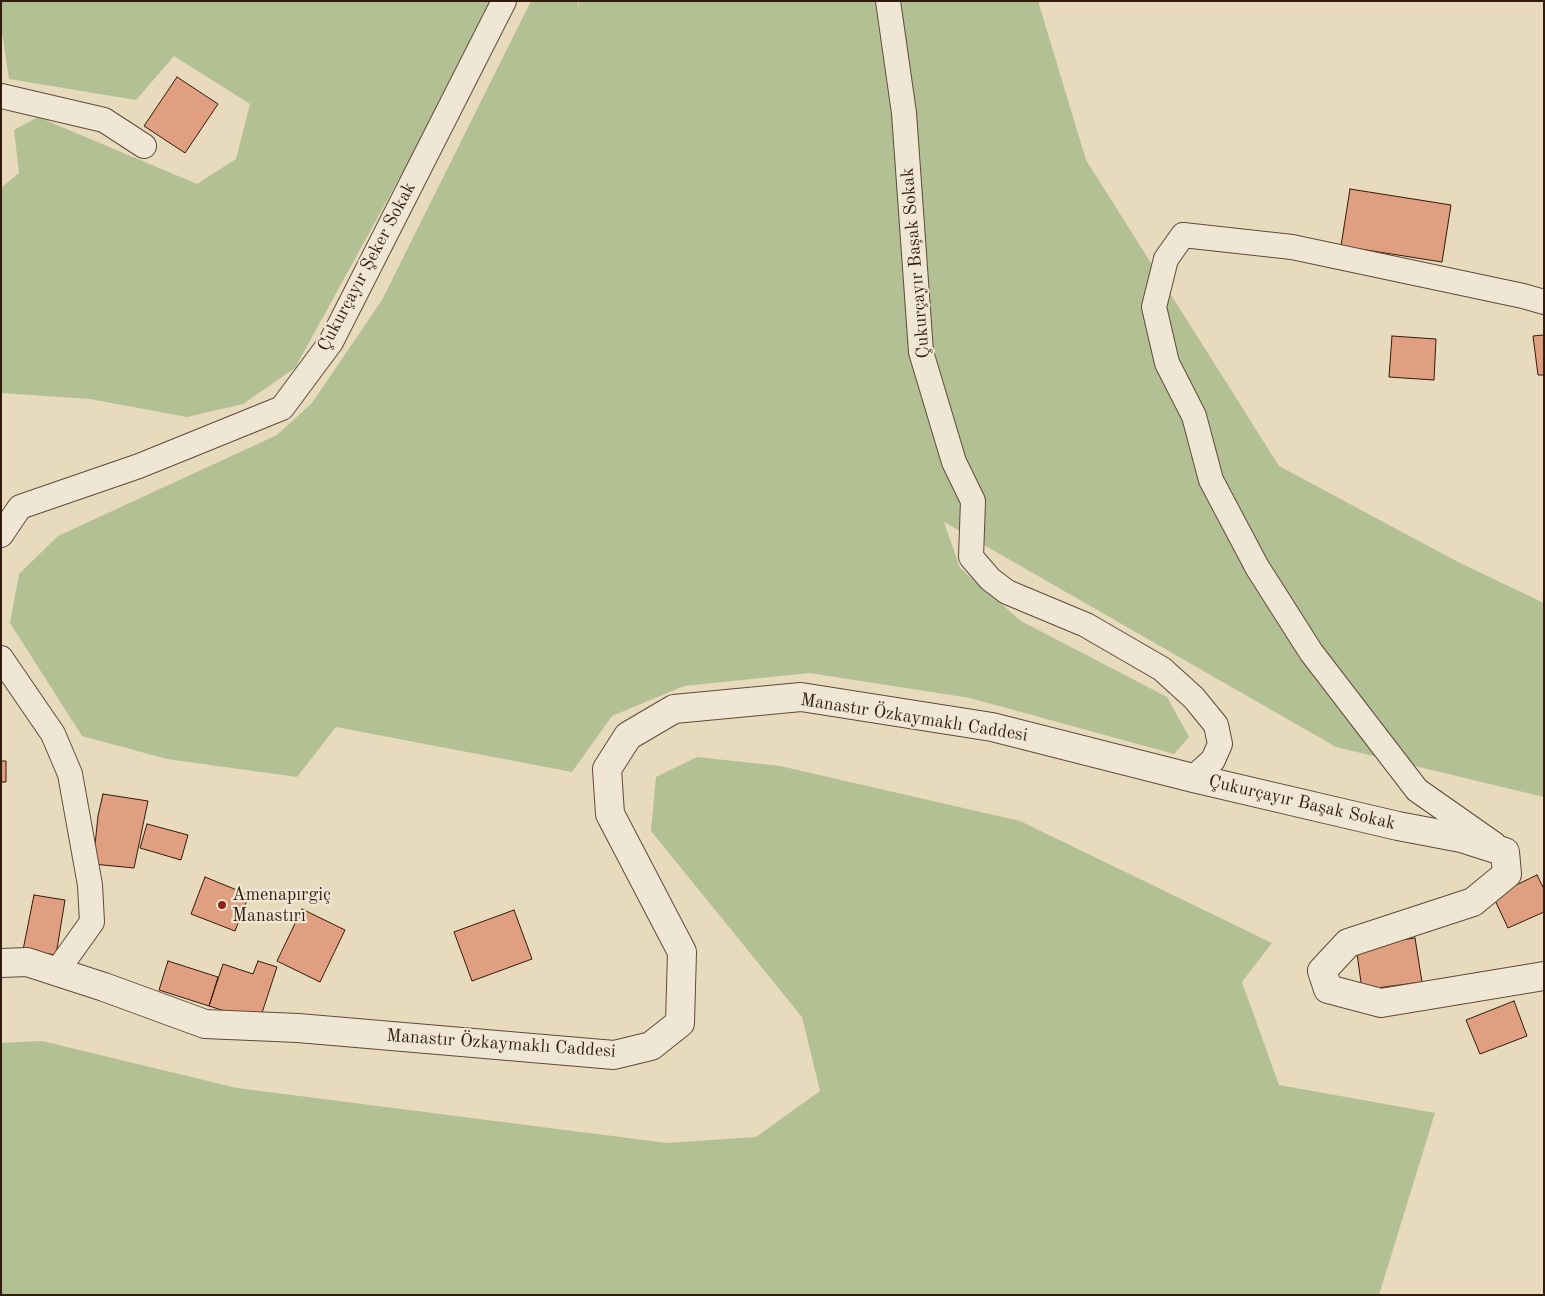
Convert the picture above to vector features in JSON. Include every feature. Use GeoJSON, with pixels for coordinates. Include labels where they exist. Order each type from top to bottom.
{"type":"FeatureCollection","features":[{"type":"Feature","properties":{"kind":"street","name":"Çukurçayır Şeker Sokak"},"geometry":{"type":"LineString","coordinates":[[1,535],[20,507],[139,466],[282,408],[330,342],[504,1]]}},
{"type":"Feature","properties":{"kind":"street","name":"Çukurçayır Başak Sokak"},"geometry":{"type":"LineString","coordinates":[[888,1],[904,113],[921,352],[954,462],[973,501],[971,557],[990,579],[1007,592],[1086,625],[1162,669],[1194,698],[1216,725],[1220,744],[1213,760],[1193,778]]}},
{"type":"Feature","properties":{"kind":"street"},"geometry":{"type":"LineString","coordinates":[[1,96],[104,120],[144,146]]}},
{"type":"Feature","properties":{"kind":"street"},"geometry":{"type":"LineString","coordinates":[[1544,302],[1292,247],[1183,236],[1166,259],[1154,306],[1167,363],[1194,416],[1211,480],[1257,567],[1306,644],[1417,790],[1505,852],[1507,874],[1472,902],[1348,943],[1322,971],[1328,988],[1382,1003],[1544,976]]}},
{"type":"Feature","properties":{"kind":"street"},"geometry":{"type":"LineString","coordinates":[[1,658],[53,734],[70,774],[90,885],[92,922],[57,971]]}},
{"type":"Feature","properties":{"kind":"street","name":"Manastır Özkaymaklı Caddesi"},"geometry":{"type":"LineString","coordinates":[[1,963],[27,962],[205,1024],[298,1028],[614,1055],[652,1046],[680,1023],[682,952],[610,814],[607,769],[628,736],[674,709],[802,697],[992,727],[1193,778]]}},
{"type":"Feature","properties":{"kind":"street","name":"Çukurçayır Başak Sokak"},"geometry":{"type":"LineString","coordinates":[[1193,778],[1398,826],[1461,838],[1505,852]]}},
{"type":"Feature","properties":{"kind":"green space"},"geometry":{"type":"Polygon","coordinates":[[[1,1],[493,1],[485,22],[295,368],[243,404],[187,417],[90,399],[1,393],[1,188],[19,173],[14,130],[38,117],[197,184],[236,159],[250,104],[174,56],[136,100],[9,79],[1,26],[1,1]]]}},
{"type":"Feature","properties":{"kind":"green space"},"geometry":{"type":"Polygon","coordinates":[[[531,1],[578,1],[578,10],[579,1],[1038,1],[1086,160],[1279,466],[1458,562],[1544,603],[1544,797],[1336,747],[944,522],[960,568],[1021,621],[1167,697],[1189,737],[1174,754],[970,698],[810,673],[684,686],[612,716],[572,772],[336,727],[297,777],[167,759],[82,736],[10,623],[19,574],[58,536],[277,435],[312,403],[382,300],[531,1]]]}},
{"type":"Feature","properties":{"kind":"green space"},"geometry":{"type":"Polygon","coordinates":[[[697,757],[780,766],[1020,821],[1272,943],[1242,982],[1279,1085],[1435,1113],[1379,1295],[1,1295],[1,1043],[42,1041],[237,1088],[667,1143],[756,1137],[820,1091],[802,1017],[651,831],[656,777],[697,757]]]}},
{"type":"Feature","properties":{"kind":"building"},"geometry":{"type":"Polygon","coordinates":[[[177,77],[218,104],[185,153],[144,126],[177,77]]]}},
{"type":"Feature","properties":{"kind":"building"},"geometry":{"type":"Polygon","coordinates":[[[1350,189],[1451,205],[1442,262],[1341,246],[1350,189]]]}},
{"type":"Feature","properties":{"kind":"building"},"geometry":{"type":"Polygon","coordinates":[[[1544,335],[1544,375],[1538,375],[1533,336],[1544,335]]]}},
{"type":"Feature","properties":{"kind":"building"},"geometry":{"type":"Polygon","coordinates":[[[1392,336],[1436,339],[1434,380],[1389,377],[1392,336]]]}},
{"type":"Feature","properties":{"kind":"building"},"geometry":{"type":"Polygon","coordinates":[[[1,761],[6,761],[6,782],[1,782],[1,761]]]}},
{"type":"Feature","properties":{"kind":"building"},"geometry":{"type":"Polygon","coordinates":[[[103,794],[148,801],[134,868],[93,864],[98,816],[103,794]]]}},
{"type":"Feature","properties":{"kind":"building"},"geometry":{"type":"Polygon","coordinates":[[[147,824],[188,835],[181,860],[140,848],[147,824]]]}},
{"type":"Feature","properties":{"kind":"building"},"geometry":{"type":"Polygon","coordinates":[[[1537,875],[1544,889],[1544,912],[1508,928],[1493,896],[1537,875]]]}},
{"type":"Feature","properties":{"kind":"building"},"geometry":{"type":"Polygon","coordinates":[[[205,877],[249,895],[235,931],[191,914],[205,877]]]}},
{"type":"Feature","properties":{"kind":"building"},"geometry":{"type":"Polygon","coordinates":[[[34,895],[65,900],[56,955],[23,950],[34,895]]]}},
{"type":"Feature","properties":{"kind":"building"},"geometry":{"type":"Polygon","coordinates":[[[302,909],[345,930],[320,982],[277,961],[302,909]]]}},
{"type":"Feature","properties":{"kind":"building"},"geometry":{"type":"Polygon","coordinates":[[[514,910],[532,959],[472,981],[454,932],[514,910]]]}},
{"type":"Feature","properties":{"kind":"building"},"geometry":{"type":"Polygon","coordinates":[[[1415,938],[1422,982],[1362,990],[1356,946],[1415,938]]]}},
{"type":"Feature","properties":{"kind":"building"},"geometry":{"type":"Polygon","coordinates":[[[168,961],[218,977],[209,1006],[159,990],[168,961]]]}},
{"type":"Feature","properties":{"kind":"building"},"geometry":{"type":"Polygon","coordinates":[[[258,961],[277,967],[259,1022],[209,1006],[223,964],[253,974],[258,961]]]}},
{"type":"Feature","properties":{"kind":"building"},"geometry":{"type":"Polygon","coordinates":[[[1514,1001],[1527,1036],[1480,1054],[1466,1020],[1514,1001]]]}},
{"type":"Feature","properties":{"kind":"place","name":"Amenapırgiç Manastırı"},"geometry":{"type":"Point","coordinates":[222,905]}}]}
